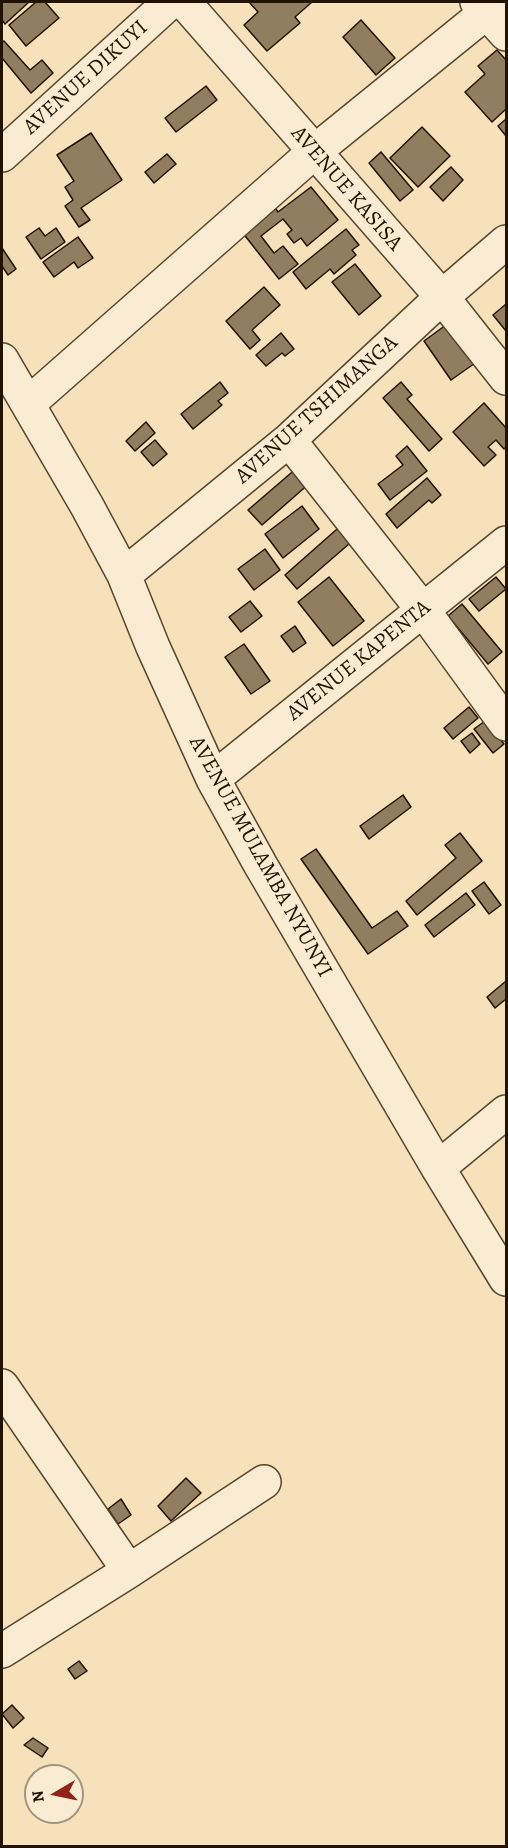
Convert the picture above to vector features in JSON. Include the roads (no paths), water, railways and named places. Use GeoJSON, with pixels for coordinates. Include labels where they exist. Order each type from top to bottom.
{"type":"FeatureCollection","features":[{"type":"Feature","properties":{"kind":"street","name":"AVENUE DIKUYI"},"geometry":{"type":"LineString","coordinates":[[2,155],[170,2]]}},
{"type":"Feature","properties":{"kind":"street","name":"AVENUE KASISA"},"geometry":{"type":"LineString","coordinates":[[184,2],[442,297],[507,378]]}},
{"type":"Feature","properties":{"kind":"street"},"geometry":{"type":"LineString","coordinates":[[28,404],[314,152],[492,12]]}},
{"type":"Feature","properties":{"kind":"street","name":"AVENUE TSHIMANGA"},"geometry":{"type":"LineString","coordinates":[[124,575],[289,440],[442,297],[507,242]]}},
{"type":"Feature","properties":{"kind":"street","name":"AVENUE MULAMBA NYUNYI"},"geometry":{"type":"LineString","coordinates":[[2,360],[87,506],[124,575],[153,647],[213,779],[260,864],[438,1168],[507,1279]]}},
{"type":"Feature","properties":{"kind":"street"},"geometry":{"type":"LineString","coordinates":[[289,440],[423,610],[507,724]]}},
{"type":"Feature","properties":{"kind":"street","name":"AVENUE KAPENTA"},"geometry":{"type":"LineString","coordinates":[[213,779],[507,543]]}},
{"type":"Feature","properties":{"kind":"street"},"geometry":{"type":"LineString","coordinates":[[438,1168],[507,1112]]}},
{"type":"Feature","properties":{"kind":"street"},"geometry":{"type":"LineString","coordinates":[[2,1386],[129,1571]]}},
{"type":"Feature","properties":{"kind":"street"},"geometry":{"type":"LineString","coordinates":[[2,1651],[264,1482]]}}]}
